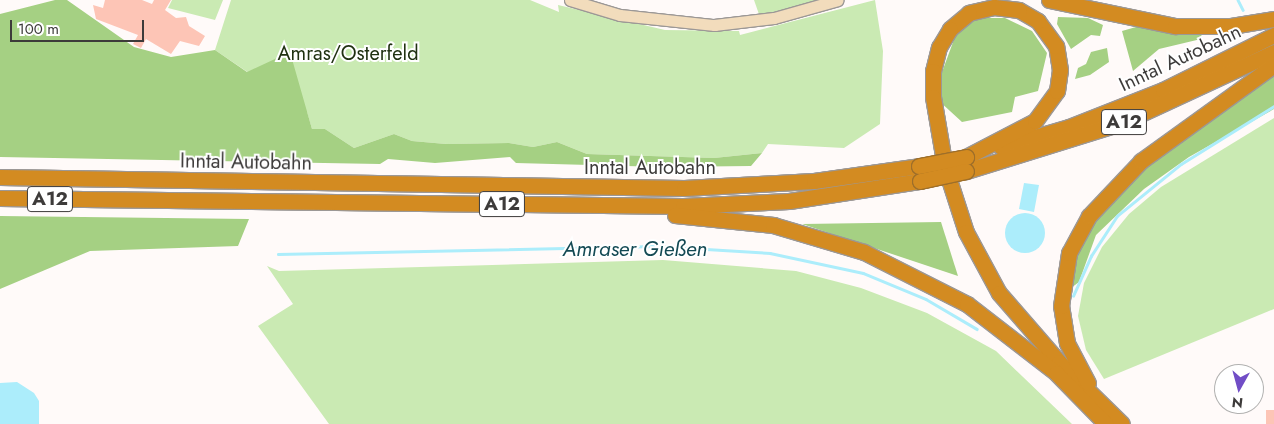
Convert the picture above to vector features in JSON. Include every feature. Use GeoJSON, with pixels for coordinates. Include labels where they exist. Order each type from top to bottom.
{"type":"FeatureCollection","features":[{"type":"Feature","properties":{"kind":"highway"},"geometry":{"type":"LineString","coordinates":[[978,0],[947,17],[931,42],[923,89],[930,137],[951,216],[971,265],[1001,310],[1056,372],[1106,424]]}},
{"type":"Feature","properties":{"kind":"highway"},"geometry":{"type":"LineString","coordinates":[[1049,0],[1175,26],[1231,26],[1274,19]]}},
{"type":"Feature","properties":{"kind":"highway"},"geometry":{"type":"LineString","coordinates":[[966,164],[1035,121],[1057,91],[1060,70],[1056,46],[1038,21],[1019,10],[994,7],[969,13],[950,29],[938,47],[933,71],[933,97],[945,167],[966,232],[992,283],[1022,323],[1122,424]]}},
{"type":"Feature","properties":{"kind":"highway","name":"Inntal Autobahn"},"geometry":{"type":"LineString","coordinates":[[966,164],[1116,110],[1274,35]]}},
{"type":"Feature","properties":{"kind":"highway","name":"Inntal Autobahn"},"geometry":{"type":"LineString","coordinates":[[0,198],[638,206],[789,201],[966,164],[1121,123],[1274,52]]}},
{"type":"Feature","properties":{"kind":"highway"},"geometry":{"type":"LineString","coordinates":[[1094,395],[1067,343],[1061,306],[1064,271],[1078,234],[1104,196],[1141,160],[1274,65]]}},
{"type":"Feature","properties":{"kind":"highway","name":"Inntal Autobahn"},"geometry":{"type":"LineString","coordinates":[[0,177],[256,183],[712,187],[920,174]]}},
{"type":"Feature","properties":{"kind":"highway"},"geometry":{"type":"LineString","coordinates":[[638,206],[664,214],[773,225],[864,252],[967,304],[1056,372]]}},
{"type":"Feature","properties":{"kind":"main road"},"geometry":{"type":"LineString","coordinates":[[570,0],[620,15],[714,25],[774,18],[838,0]]}},
{"type":"Feature","properties":{"kind":"green space"},"geometry":{"type":"Polygon","coordinates":[[[55,0],[67,0],[134,47],[171,57],[215,50],[247,72],[290,52],[312,129],[325,129],[354,148],[394,134],[412,141],[446,144],[509,143],[533,147],[557,142],[587,154],[714,158],[762,153],[751,166],[663,167],[516,163],[510,157],[435,163],[388,159],[380,164],[0,157],[0,14],[55,0]]]}},
{"type":"Feature","properties":{"kind":"green space"},"geometry":{"type":"Polygon","coordinates":[[[172,0],[223,0],[215,20],[168,8],[172,0]]]}},
{"type":"Feature","properties":{"kind":"green space","name":"Amras/Osterfeld"},"geometry":{"type":"Polygon","coordinates":[[[231,0],[530,0],[559,12],[558,5],[665,30],[739,31],[740,35],[875,0],[883,51],[880,124],[844,148],[768,144],[762,153],[714,158],[587,154],[557,142],[533,147],[509,143],[446,144],[412,141],[394,134],[354,148],[325,129],[312,129],[307,112],[215,50],[231,0]]]}},
{"type":"Feature","properties":{"kind":"green space"},"geometry":{"type":"Polygon","coordinates":[[[754,0],[830,0],[761,20],[754,0]]]}},
{"type":"Feature","properties":{"kind":"green space"},"geometry":{"type":"Polygon","coordinates":[[[1058,17],[1088,18],[1103,25],[1100,36],[1091,35],[1071,49],[1057,24],[1058,17]]]}},
{"type":"Feature","properties":{"kind":"green space"},"geometry":{"type":"Polygon","coordinates":[[[978,18],[1005,18],[1032,31],[1047,53],[1038,91],[1015,97],[1012,112],[962,122],[938,100],[938,83],[956,34],[978,18]]]}},
{"type":"Feature","properties":{"kind":"green space"},"geometry":{"type":"Polygon","coordinates":[[[1143,25],[1202,32],[1201,39],[1159,49],[1133,71],[1122,31],[1143,25]]]}},
{"type":"Feature","properties":{"kind":"green space"},"geometry":{"type":"Polygon","coordinates":[[[1107,48],[1109,62],[1090,75],[1075,79],[1078,68],[1086,64],[1091,52],[1107,48]]]}},
{"type":"Feature","properties":{"kind":"green space"},"geometry":{"type":"Polygon","coordinates":[[[1274,72],[1274,109],[1189,157],[1144,189],[1096,235],[1079,282],[1067,291],[1072,259],[1088,222],[1127,179],[1274,72]]]}},
{"type":"Feature","properties":{"kind":"green space"},"geometry":{"type":"Polygon","coordinates":[[[1274,118],[1274,309],[1104,379],[1086,350],[1078,316],[1084,283],[1102,247],[1129,214],[1161,187],[1274,118]]]}},
{"type":"Feature","properties":{"kind":"green space"},"geometry":{"type":"Polygon","coordinates":[[[0,216],[249,219],[238,246],[90,251],[0,289],[0,216]]]}},
{"type":"Feature","properties":{"kind":"green space"},"geometry":{"type":"Polygon","coordinates":[[[941,222],[958,276],[802,224],[941,222]]]}},
{"type":"Feature","properties":{"kind":"green space"},"geometry":{"type":"Polygon","coordinates":[[[663,260],[796,271],[861,288],[927,313],[996,351],[1072,424],[329,424],[258,326],[293,304],[267,266],[279,271],[663,260]]]}},
{"type":"Feature","properties":{"kind":"water"},"geometry":{"type":"Polygon","coordinates":[[[1024,183],[1039,185],[1034,212],[1019,209],[1024,183]]]}},
{"type":"Feature","properties":{"kind":"water"},"geometry":{"type":"Polygon","coordinates":[[[1025,213],[1039,219],[1045,233],[1039,247],[1025,253],[1011,247],[1005,233],[1011,219],[1025,213]]]}},
{"type":"Feature","properties":{"kind":"water"},"geometry":{"type":"Polygon","coordinates":[[[17,382],[34,393],[39,401],[39,424],[0,424],[0,383],[17,382]]]}},
{"type":"Feature","properties":{"kind":"building"},"geometry":{"type":"Polygon","coordinates":[[[105,0],[142,0],[152,4],[154,0],[171,0],[165,10],[176,18],[186,17],[189,26],[205,36],[199,46],[180,41],[171,54],[146,39],[141,48],[133,44],[138,35],[96,19],[93,5],[103,8],[105,0]]]}},
{"type":"Feature","properties":{"kind":"building"},"geometry":{"type":"Polygon","coordinates":[[[1266,410],[1274,410],[1274,424],[1266,424],[1266,410]]]}},
{"type":"Feature","properties":{"kind":"waterway"},"geometry":{"type":"LineString","coordinates":[[1238,0],[1243,10]]}},
{"type":"Feature","properties":{"kind":"waterway","name":"Amraser Gießen"},"geometry":{"type":"LineString","coordinates":[[1073,296],[1091,256],[1117,216],[1181,164],[1274,106]]}},
{"type":"Feature","properties":{"kind":"waterway","name":"Amraser Gießen"},"geometry":{"type":"LineString","coordinates":[[278,254],[657,246],[770,253],[863,273],[926,299],[977,329]]}}]}
